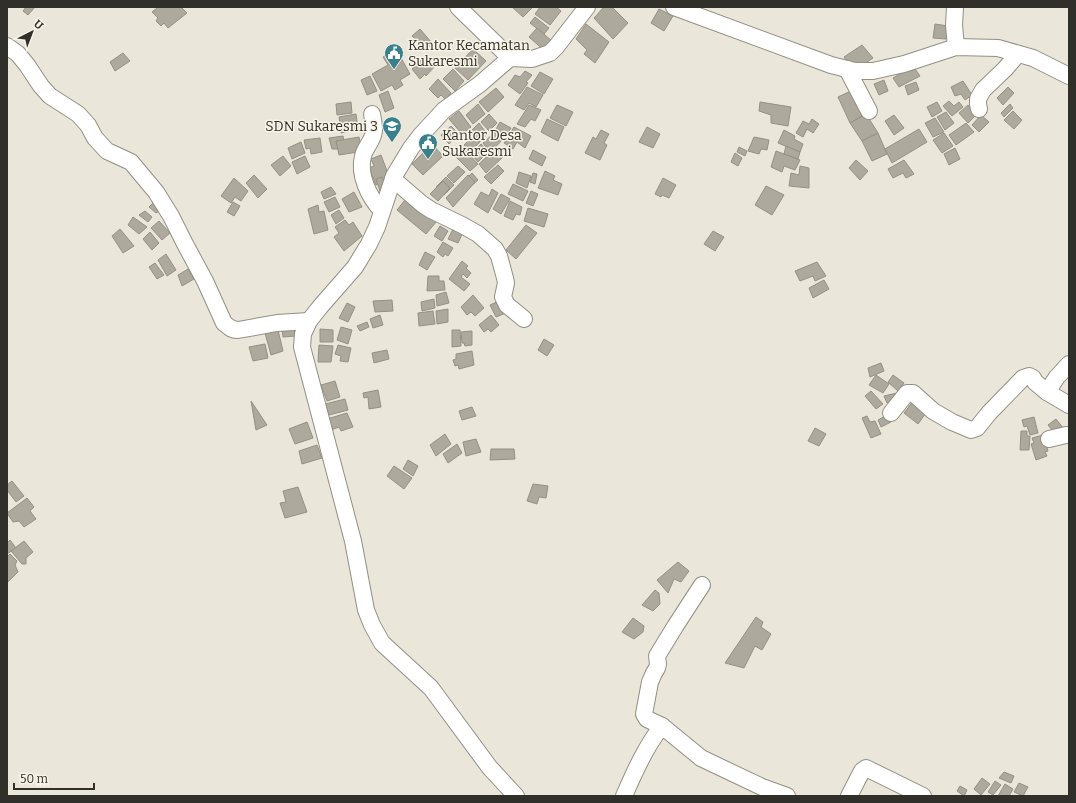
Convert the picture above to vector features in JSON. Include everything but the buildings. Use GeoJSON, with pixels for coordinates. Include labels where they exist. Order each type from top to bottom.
{"type":"FeatureCollection","features":[{"type":"Feature","properties":{"kind":"street"},"geometry":{"type":"LineString","coordinates":[[458,7],[510,58],[532,59],[550,54],[587,7]]}},
{"type":"Feature","properties":{"kind":"street"},"geometry":{"type":"LineString","coordinates":[[674,7],[831,65],[855,72],[873,71],[904,64],[956,48],[998,48],[1033,58],[1069,76]]}},
{"type":"Feature","properties":{"kind":"street"},"geometry":{"type":"LineString","coordinates":[[955,7],[954,24],[956,48]]}},
{"type":"Feature","properties":{"kind":"street"},"geometry":{"type":"LineString","coordinates":[[7,46],[18,54],[28,65],[41,86],[50,96],[78,114],[88,125],[95,138],[107,151],[131,162],[156,192],[171,216],[205,281],[224,323],[229,328],[238,330],[277,323],[309,321]]}},
{"type":"Feature","properties":{"kind":"street"},"geometry":{"type":"LineString","coordinates":[[979,109],[978,99],[983,90],[1018,54]]}},
{"type":"Feature","properties":{"kind":"street"},"geometry":{"type":"LineString","coordinates":[[510,58],[480,84],[444,110],[411,148],[393,179],[369,244],[355,267],[309,321],[303,334],[302,347],[354,541],[366,610],[372,625],[382,643],[431,688],[490,768],[516,796]]}},
{"type":"Feature","properties":{"kind":"street"},"geometry":{"type":"LineString","coordinates":[[847,69],[868,111]]}},
{"type":"Feature","properties":{"kind":"street"},"geometry":{"type":"LineString","coordinates":[[372,114],[374,130],[371,140],[363,155],[362,169],[364,181],[370,194],[382,210]]}},
{"type":"Feature","properties":{"kind":"street"},"geometry":{"type":"LineString","coordinates":[[393,179],[422,204],[478,234],[492,246],[498,256],[506,282],[503,298],[507,305],[524,319]]}},
{"type":"Feature","properties":{"kind":"street"},"geometry":{"type":"LineString","coordinates":[[1047,392],[1057,377],[1069,364]]}},
{"type":"Feature","properties":{"kind":"street"},"geometry":{"type":"LineString","coordinates":[[891,413],[907,393],[913,393],[933,411],[952,422],[971,430],[978,428],[989,413],[1023,378],[1029,376],[1047,392],[1069,405]]}},
{"type":"Feature","properties":{"kind":"street"},"geometry":{"type":"LineString","coordinates":[[1049,439],[1068,436]]}},
{"type":"Feature","properties":{"kind":"street"},"geometry":{"type":"LineString","coordinates":[[702,585],[657,656],[658,664],[650,682],[644,714],[647,719],[662,726],[701,758],[762,787],[787,796]]}},
{"type":"Feature","properties":{"kind":"street"},"geometry":{"type":"LineString","coordinates":[[624,796],[640,762],[662,726]]}},
{"type":"Feature","properties":{"kind":"street"},"geometry":{"type":"LineString","coordinates":[[849,796],[862,771],[866,768],[923,796]]}},
{"type":"Feature","properties":{"kind":"place","name":"Kantor Kecamatan Sukaresmi"},"geometry":{"type":"Point","coordinates":[394,70]}},
{"type":"Feature","properties":{"kind":"place","name":"SDN Sukaresmi 3"},"geometry":{"type":"Point","coordinates":[392,143]}},
{"type":"Feature","properties":{"kind":"place","name":"Kantor Desa Sukaresmi"},"geometry":{"type":"Point","coordinates":[428,160]}}]}
